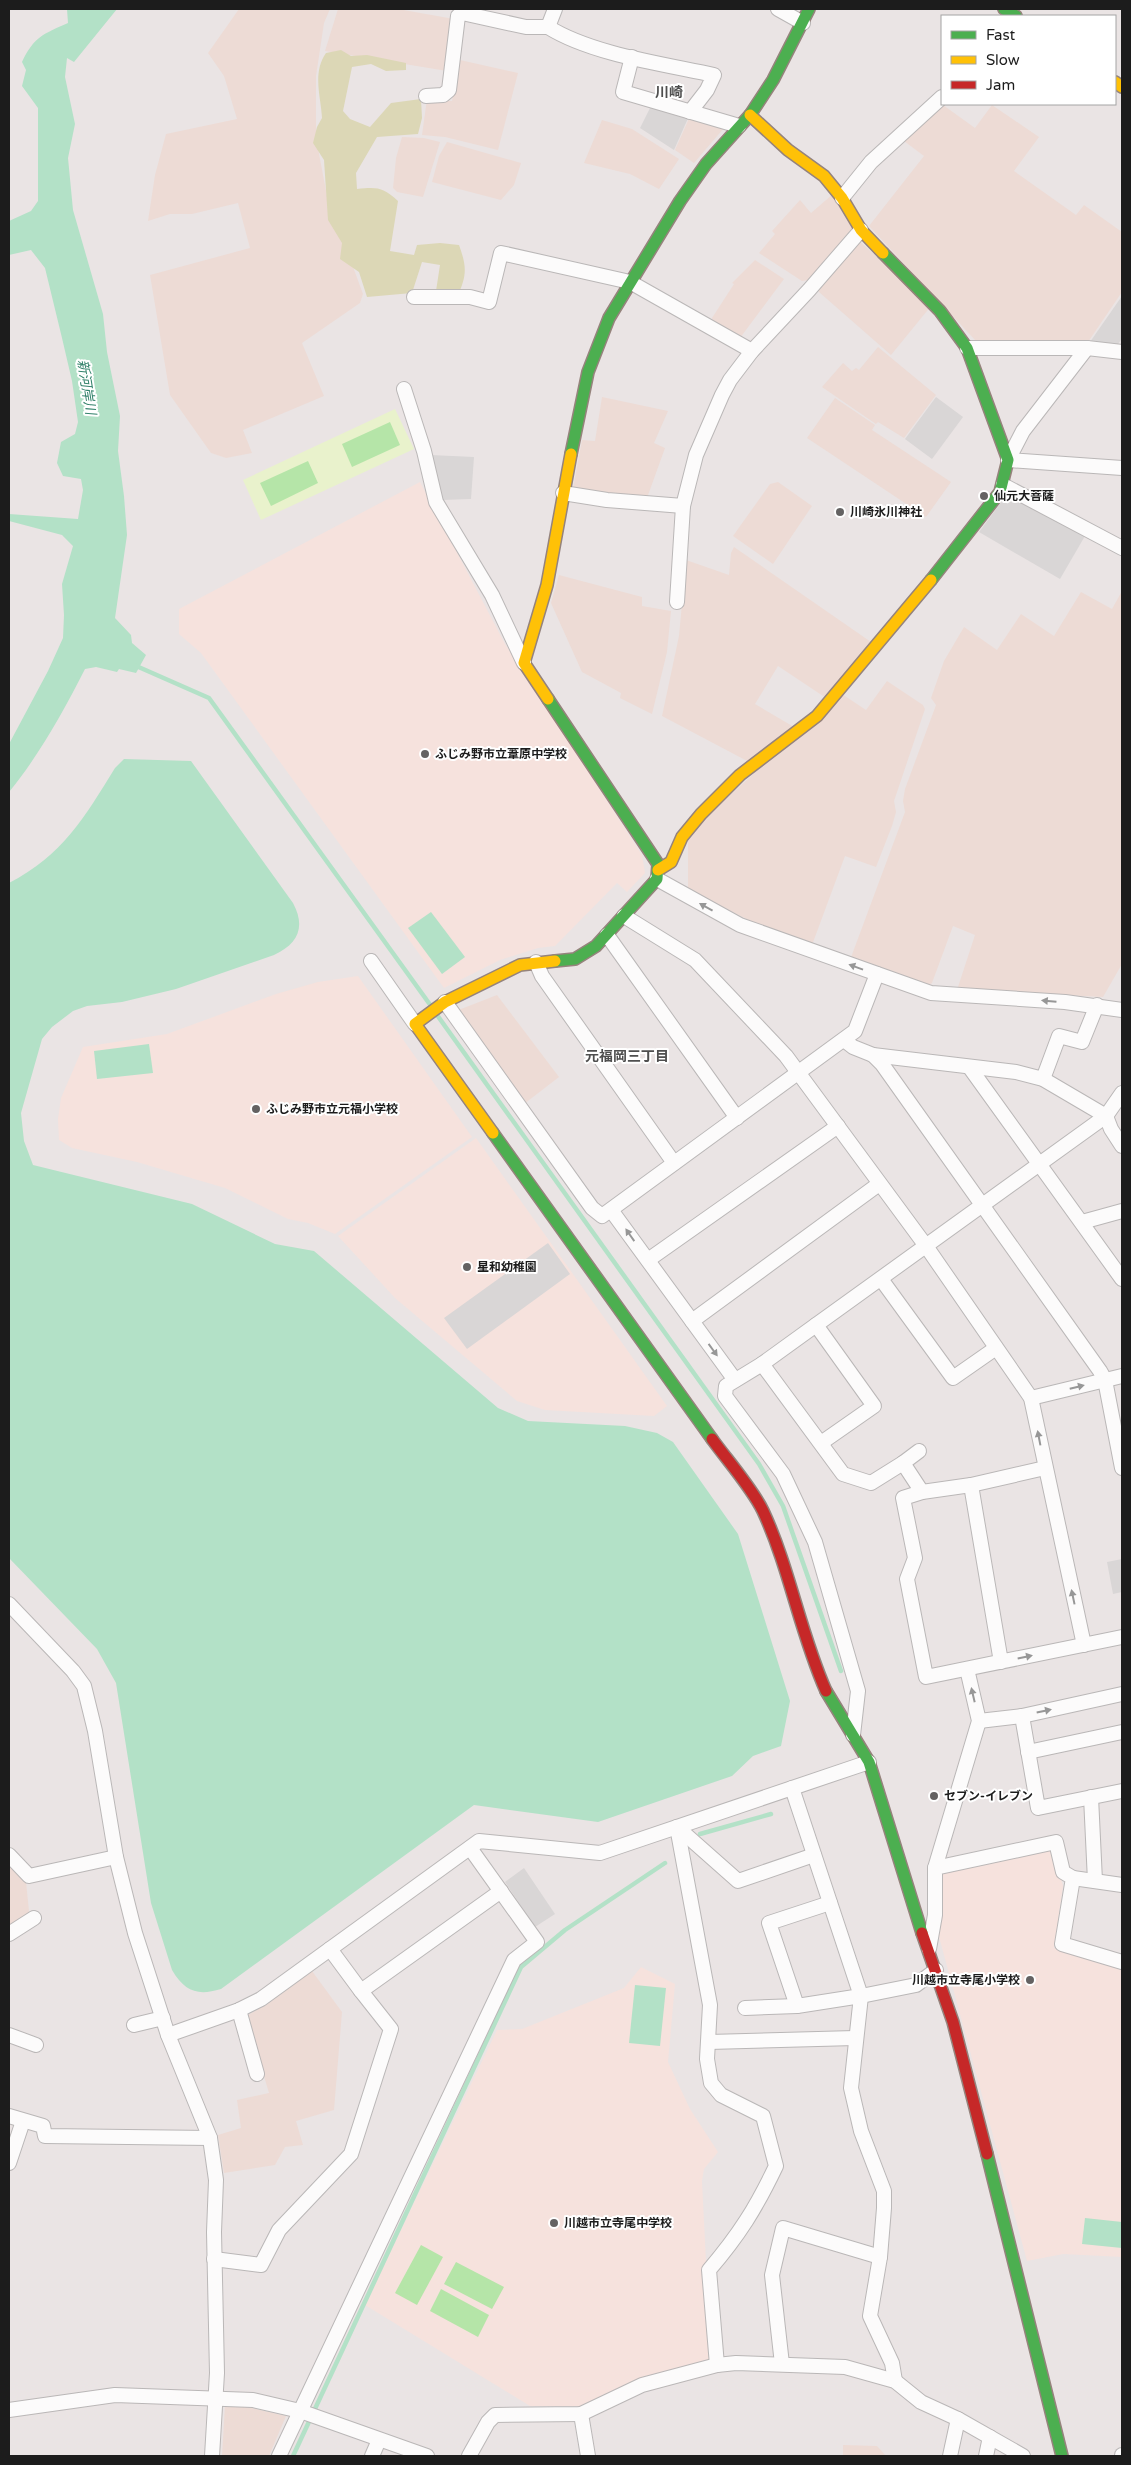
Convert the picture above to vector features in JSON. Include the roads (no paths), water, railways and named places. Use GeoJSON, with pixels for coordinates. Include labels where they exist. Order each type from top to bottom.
{"type":"FeatureCollection","features":[{"type":"Feature","properties":{"kind":"street"},"geometry":{"type":"LineString","coordinates":[[548,28],[555,9]]}},
{"type":"Feature","properties":{"kind":"street"},"geometry":{"type":"LineString","coordinates":[[778,9],[803,23]]}},
{"type":"Feature","properties":{"kind":"street"},"geometry":{"type":"LineString","coordinates":[[524,663],[547,585],[563,493],[588,372],[609,318],[685,193],[706,164],[750,115],[773,80],[809,9]]}},
{"type":"Feature","properties":{"kind":"street"},"geometry":{"type":"LineString","coordinates":[[426,96],[443,95],[449,90],[458,16],[462,13],[526,27],[548,28],[565,38],[632,57],[714,75],[707,90],[690,112]]}},
{"type":"Feature","properties":{"kind":"street"},"geometry":{"type":"LineString","coordinates":[[632,57],[623,92],[739,126]]}},
{"type":"Feature","properties":{"kind":"street"},"geometry":{"type":"LineString","coordinates":[[842,198],[871,162],[941,98]]}},
{"type":"Feature","properties":{"kind":"street"},"geometry":{"type":"LineString","coordinates":[[750,115],[788,150],[824,176],[842,198],[861,230],[940,311],[967,348],[1008,460]]}},
{"type":"Feature","properties":{"kind":"street"},"geometry":{"type":"LineString","coordinates":[[677,602],[683,506],[696,455],[722,395],[730,380],[752,351],[809,290],[861,230]]}},
{"type":"Feature","properties":{"kind":"street"},"geometry":{"type":"LineString","coordinates":[[414,297],[470,297],[489,302],[501,253],[630,282],[752,351]]}},
{"type":"Feature","properties":{"kind":"street"},"geometry":{"type":"LineString","coordinates":[[967,348],[1121,349]]}},
{"type":"Feature","properties":{"kind":"street"},"geometry":{"type":"LineString","coordinates":[[415,1024],[445,1002],[520,965],[575,959],[596,946],[607,935],[657,875],[671,862],[682,837],[701,814],[740,775],[817,716],[945,564],[1003,485],[1008,460],[1023,431],[1087,348]]}},
{"type":"Feature","properties":{"kind":"street"},"geometry":{"type":"LineString","coordinates":[[404,389],[424,451],[436,502],[492,594],[524,663],[658,864],[657,875]]}},
{"type":"Feature","properties":{"kind":"street"},"geometry":{"type":"LineString","coordinates":[[1008,460],[1122,468]]}},
{"type":"Feature","properties":{"kind":"street"},"geometry":{"type":"LineString","coordinates":[[1003,485],[1122,548]]}},
{"type":"Feature","properties":{"kind":"street"},"geometry":{"type":"LineString","coordinates":[[563,493],[607,500],[683,506]]}},
{"type":"Feature","properties":{"kind":"street"},"geometry":{"type":"LineString","coordinates":[[657,875],[740,926],[931,993],[1097,1005],[1122,1010]]}},
{"type":"Feature","properties":{"kind":"street"},"geometry":{"type":"LineString","coordinates":[[624,916],[695,960],[798,1072],[878,1184],[926,1246],[1031,1398],[1084,1645]]}},
{"type":"Feature","properties":{"kind":"street"},"geometry":{"type":"LineString","coordinates":[[607,935],[737,1118]]}},
{"type":"Feature","properties":{"kind":"street"},"geometry":{"type":"LineString","coordinates":[[371,961],[762,1510],[782,1555],[811,1658],[826,1692],[869,1762],[914,1910],[936,1970],[958,2041],[1062,2456]]}},
{"type":"Feature","properties":{"kind":"street"},"geometry":{"type":"LineString","coordinates":[[536,962],[542,976],[674,1163]]}},
{"type":"Feature","properties":{"kind":"street"},"geometry":{"type":"LineString","coordinates":[[445,1002],[592,1208],[602,1216],[855,1031],[877,974]]}},
{"type":"Feature","properties":{"kind":"street"},"geometry":{"type":"LineString","coordinates":[[1043,1079],[1059,1036],[1082,1042],[1097,1005]]}},
{"type":"Feature","properties":{"kind":"street"},"geometry":{"type":"LineString","coordinates":[[844,1040],[853,1048],[873,1055],[1016,1072],[1043,1079],[1106,1116],[1111,1129],[1122,1146]]}},
{"type":"Feature","properties":{"kind":"street"},"geometry":{"type":"LineString","coordinates":[[873,1055],[983,1205],[1105,1380],[1122,1468]]}},
{"type":"Feature","properties":{"kind":"street"},"geometry":{"type":"LineString","coordinates":[[970,1068],[1122,1279]]}},
{"type":"Feature","properties":{"kind":"street"},"geometry":{"type":"LineString","coordinates":[[853,1735],[858,1691],[815,1542],[783,1474],[725,1396],[726,1386],[762,1364],[1106,1116],[1122,1093]]}},
{"type":"Feature","properties":{"kind":"street"},"geometry":{"type":"LineString","coordinates":[[648,1260],[838,1126]]}},
{"type":"Feature","properties":{"kind":"street"},"geometry":{"type":"LineString","coordinates":[[692,1321],[878,1184]]}},
{"type":"Feature","properties":{"kind":"street"},"geometry":{"type":"LineString","coordinates":[[611,1210],[735,1380]]}},
{"type":"Feature","properties":{"kind":"street"},"geometry":{"type":"LineString","coordinates":[[1082,1222],[1122,1211]]}},
{"type":"Feature","properties":{"kind":"street"},"geometry":{"type":"LineString","coordinates":[[881,1279],[953,1378],[996,1348]]}},
{"type":"Feature","properties":{"kind":"street"},"geometry":{"type":"LineString","coordinates":[[816,1325],[874,1406],[821,1443]]}},
{"type":"Feature","properties":{"kind":"street"},"geometry":{"type":"LineString","coordinates":[[762,1364],[843,1474],[871,1483],[919,1451]]}},
{"type":"Feature","properties":{"kind":"street"},"geometry":{"type":"LineString","coordinates":[[1031,1398],[1122,1376]]}},
{"type":"Feature","properties":{"kind":"street"},"geometry":{"type":"LineString","coordinates":[[903,1463],[922,1492]]}},
{"type":"Feature","properties":{"kind":"street"},"geometry":{"type":"LineString","coordinates":[[1045,1468],[971,1485],[922,1492],[903,1498],[914,1558],[907,1579],[926,1677],[1122,1637]]}},
{"type":"Feature","properties":{"kind":"street"},"geometry":{"type":"LineString","coordinates":[[971,1485],[1001,1662]]}},
{"type":"Feature","properties":{"kind":"street"},"geometry":{"type":"LineString","coordinates":[[9,1604],[73,1671],[84,1686],[95,1731],[116,1857],[134,1933],[168,2035],[210,2138],[216,2180],[214,2259],[216,2398],[212,2456]]}},
{"type":"Feature","properties":{"kind":"street"},"geometry":{"type":"LineString","coordinates":[[929,1952],[935,1915],[935,1868],[979,1721],[967,1669]]}},
{"type":"Feature","properties":{"kind":"street"},"geometry":{"type":"LineString","coordinates":[[979,1721],[1022,1716],[1122,1694]]}},
{"type":"Feature","properties":{"kind":"street"},"geometry":{"type":"LineString","coordinates":[[1022,1716],[1038,1808],[1122,1790]]}},
{"type":"Feature","properties":{"kind":"street"},"geometry":{"type":"LineString","coordinates":[[1028,1752],[1122,1732]]}},
{"type":"Feature","properties":{"kind":"street"},"geometry":{"type":"LineString","coordinates":[[168,2035],[239,2010],[282,1986],[479,1841],[600,1853],[869,1762]]}},
{"type":"Feature","properties":{"kind":"street"},"geometry":{"type":"LineString","coordinates":[[792,1788],[861,1996],[851,2088],[861,2131],[884,2191],[880,2257],[870,2316],[892,2363],[896,2381]]}},
{"type":"Feature","properties":{"kind":"street"},"geometry":{"type":"LineString","coordinates":[[1091,1797],[1095,1881]]}},
{"type":"Feature","properties":{"kind":"street"},"geometry":{"type":"LineString","coordinates":[[677,1827],[738,1881],[814,1855]]}},
{"type":"Feature","properties":{"kind":"street"},"geometry":{"type":"LineString","coordinates":[[677,1827],[710,2005],[707,2059],[711,2084],[722,2095],[763,2116],[776,2166],[754,2210],[709,2270],[717,2365]]}},
{"type":"Feature","properties":{"kind":"street"},"geometry":{"type":"LineString","coordinates":[[935,1868],[1056,1842],[1064,1872],[1073,1878],[1122,1885]]}},
{"type":"Feature","properties":{"kind":"street"},"geometry":{"type":"LineString","coordinates":[[280,2456],[514,1960],[536,1942],[470,1848]]}},
{"type":"Feature","properties":{"kind":"street"},"geometry":{"type":"LineString","coordinates":[[9,1855],[29,1876],[116,1857]]}},
{"type":"Feature","properties":{"kind":"street"},"geometry":{"type":"LineString","coordinates":[[1073,1878],[1062,1944],[1122,1962]]}},
{"type":"Feature","properties":{"kind":"street"},"geometry":{"type":"LineString","coordinates":[[361,1991],[501,1891]]}},
{"type":"Feature","properties":{"kind":"street"},"geometry":{"type":"LineString","coordinates":[[797,2006],[769,1924],[830,1903]]}},
{"type":"Feature","properties":{"kind":"street"},"geometry":{"type":"LineString","coordinates":[[9,1934],[34,1918]]}},
{"type":"Feature","properties":{"kind":"street"},"geometry":{"type":"LineString","coordinates":[[214,2259],[261,2265],[279,2230],[350,2154],[391,2030],[330,1950]]}},
{"type":"Feature","properties":{"kind":"street"},"geometry":{"type":"LineString","coordinates":[[745,2008],[797,2006],[861,1996],[916,1985],[936,1970]]}},
{"type":"Feature","properties":{"kind":"street"},"geometry":{"type":"LineString","coordinates":[[239,2010],[257,2074]]}},
{"type":"Feature","properties":{"kind":"street"},"geometry":{"type":"LineString","coordinates":[[134,2025],[163,2018]]}},
{"type":"Feature","properties":{"kind":"street"},"geometry":{"type":"LineString","coordinates":[[9,2035],[36,2045]]}},
{"type":"Feature","properties":{"kind":"street"},"geometry":{"type":"LineString","coordinates":[[709,2042],[855,2038]]}},
{"type":"Feature","properties":{"kind":"street"},"geometry":{"type":"LineString","coordinates":[[9,2116],[43,2126],[45,2136],[210,2138]]}},
{"type":"Feature","properties":{"kind":"street"},"geometry":{"type":"LineString","coordinates":[[9,2162],[23,2121]]}},
{"type":"Feature","properties":{"kind":"street"},"geometry":{"type":"LineString","coordinates":[[782,2364],[772,2275],[783,2228],[880,2257]]}},
{"type":"Feature","properties":{"kind":"street"},"geometry":{"type":"LineString","coordinates":[[470,2456],[488,2422],[495,2415],[581,2414],[642,2385],[717,2365],[736,2363],[845,2366],[896,2381],[921,2402],[958,2419],[1023,2456]]}},
{"type":"Feature","properties":{"kind":"street"},"geometry":{"type":"LineString","coordinates":[[9,2410],[115,2395],[253,2400],[300,2411],[427,2456]]}},
{"type":"Feature","properties":{"kind":"street"},"geometry":{"type":"LineString","coordinates":[[581,2414],[588,2456]]}},
{"type":"Feature","properties":{"kind":"street"},"geometry":{"type":"LineString","coordinates":[[950,2456],[958,2419]]}},
{"type":"Feature","properties":{"kind":"street"},"geometry":{"type":"LineString","coordinates":[[986,2456],[990,2437]]}},
{"type":"Feature","properties":{"kind":"street"},"geometry":{"type":"LineString","coordinates":[[372,2456],[379,2440]]}},
{"type":"Feature","properties":{"kind":"water","name":"新河岸川"},"geometry":{"type":"Polygon","coordinates":[[[67,9],[117,9],[74,62],[67,58],[65,77],[75,124],[68,158],[73,210],[103,314],[107,352],[120,416],[118,451],[127,535],[115,618],[131,635],[132,643],[146,655],[136,673],[119,669],[117,672],[96,667],[85,669],[31,763],[9,792],[9,744],[48,671],[63,638],[62,584],[73,546],[62,535],[9,521],[9,514],[78,519],[83,490],[81,479],[63,476],[57,463],[61,442],[75,434],[78,422],[72,381],[45,268],[31,250],[9,255],[9,221],[31,211],[38,201],[38,108],[22,86],[26,70],[22,62],[40,37],[68,23],[67,9]]]}},
{"type":"Feature","properties":{"kind":"water"},"geometry":{"type":"Polygon","coordinates":[[[124,759],[191,761],[293,903],[299,920],[299,927],[294,940],[289,946],[274,955],[176,989],[122,1002],[87,1006],[73,1011],[52,1027],[42,1039],[21,1113],[24,1141],[33,1165],[192,1204],[275,1244],[314,1251],[498,1408],[528,1421],[625,1426],[657,1433],[673,1442],[738,1534],[790,1701],[781,1746],[753,1756],[732,1776],[598,1822],[474,1805],[221,1989],[205,1992],[187,1988],[172,1970],[151,1903],[116,1683],[97,1649],[9,1558],[9,883],[44,860],[71,834],[115,768],[124,759]]]}},
{"type":"Feature","properties":{"kind":"water"},"geometry":{"type":"Polygon","coordinates":[[[431,912],[465,957],[442,974],[408,928],[431,912]]]}},
{"type":"Feature","properties":{"kind":"water"},"geometry":{"type":"Polygon","coordinates":[[[149,1044],[153,1073],[97,1079],[94,1051],[149,1044]]]}},
{"type":"Feature","properties":{"kind":"water"},"geometry":{"type":"Polygon","coordinates":[[[635,1985],[666,1988],[660,2046],[629,2043],[635,1985]]]}},
{"type":"Feature","properties":{"kind":"water"},"geometry":{"type":"Polygon","coordinates":[[[1085,2218],[1122,2222],[1122,2248],[1082,2244],[1085,2218]]]}},
{"type":"Feature","properties":{"kind":"waterway"},"geometry":{"type":"LineString","coordinates":[[134,665],[209,698],[431,1006]]}},
{"type":"Feature","properties":{"kind":"waterway"},"geometry":{"type":"LineString","coordinates":[[437,1015],[759,1464],[783,1506],[841,1671]]}},
{"type":"Feature","properties":{"kind":"waterway"},"geometry":{"type":"LineString","coordinates":[[700,1834],[771,1814]]}},
{"type":"Feature","properties":{"kind":"waterway"},"geometry":{"type":"LineString","coordinates":[[293,2456],[521,1967],[565,1930],[665,1863]]}},
{"type":"Feature","properties":{"kind":"place","name":"仙元大菩薩"},"geometry":{"type":"Point","coordinates":[984,496]}},
{"type":"Feature","properties":{"kind":"place","name":"川崎氷川神社"},"geometry":{"type":"Point","coordinates":[840,512]}},
{"type":"Feature","properties":{"kind":"place","name":"ふじみ野市立葦原中学校"},"geometry":{"type":"Point","coordinates":[425,754]}},
{"type":"Feature","properties":{"kind":"place","name":"ふじみ野市立元福小学校"},"geometry":{"type":"Point","coordinates":[256,1109]}},
{"type":"Feature","properties":{"kind":"place","name":"星和幼稚園"},"geometry":{"type":"Point","coordinates":[467,1267]}},
{"type":"Feature","properties":{"kind":"place","name":"セブン-イレブン"},"geometry":{"type":"Point","coordinates":[934,1796]}},
{"type":"Feature","properties":{"kind":"place","name":"川越市立寺尾小学校"},"geometry":{"type":"Point","coordinates":[1030,1980]}},
{"type":"Feature","properties":{"kind":"place","name":"川越市立寺尾中学校"},"geometry":{"type":"Point","coordinates":[554,2223]}},
{"type":"Feature","properties":{"kind":"district","name":"川崎"},"geometry":{"type":"Point","coordinates":[669,92]}},
{"type":"Feature","properties":{"kind":"district","name":"元福岡三丁目"},"geometry":{"type":"Point","coordinates":[627,1056]}}]}
